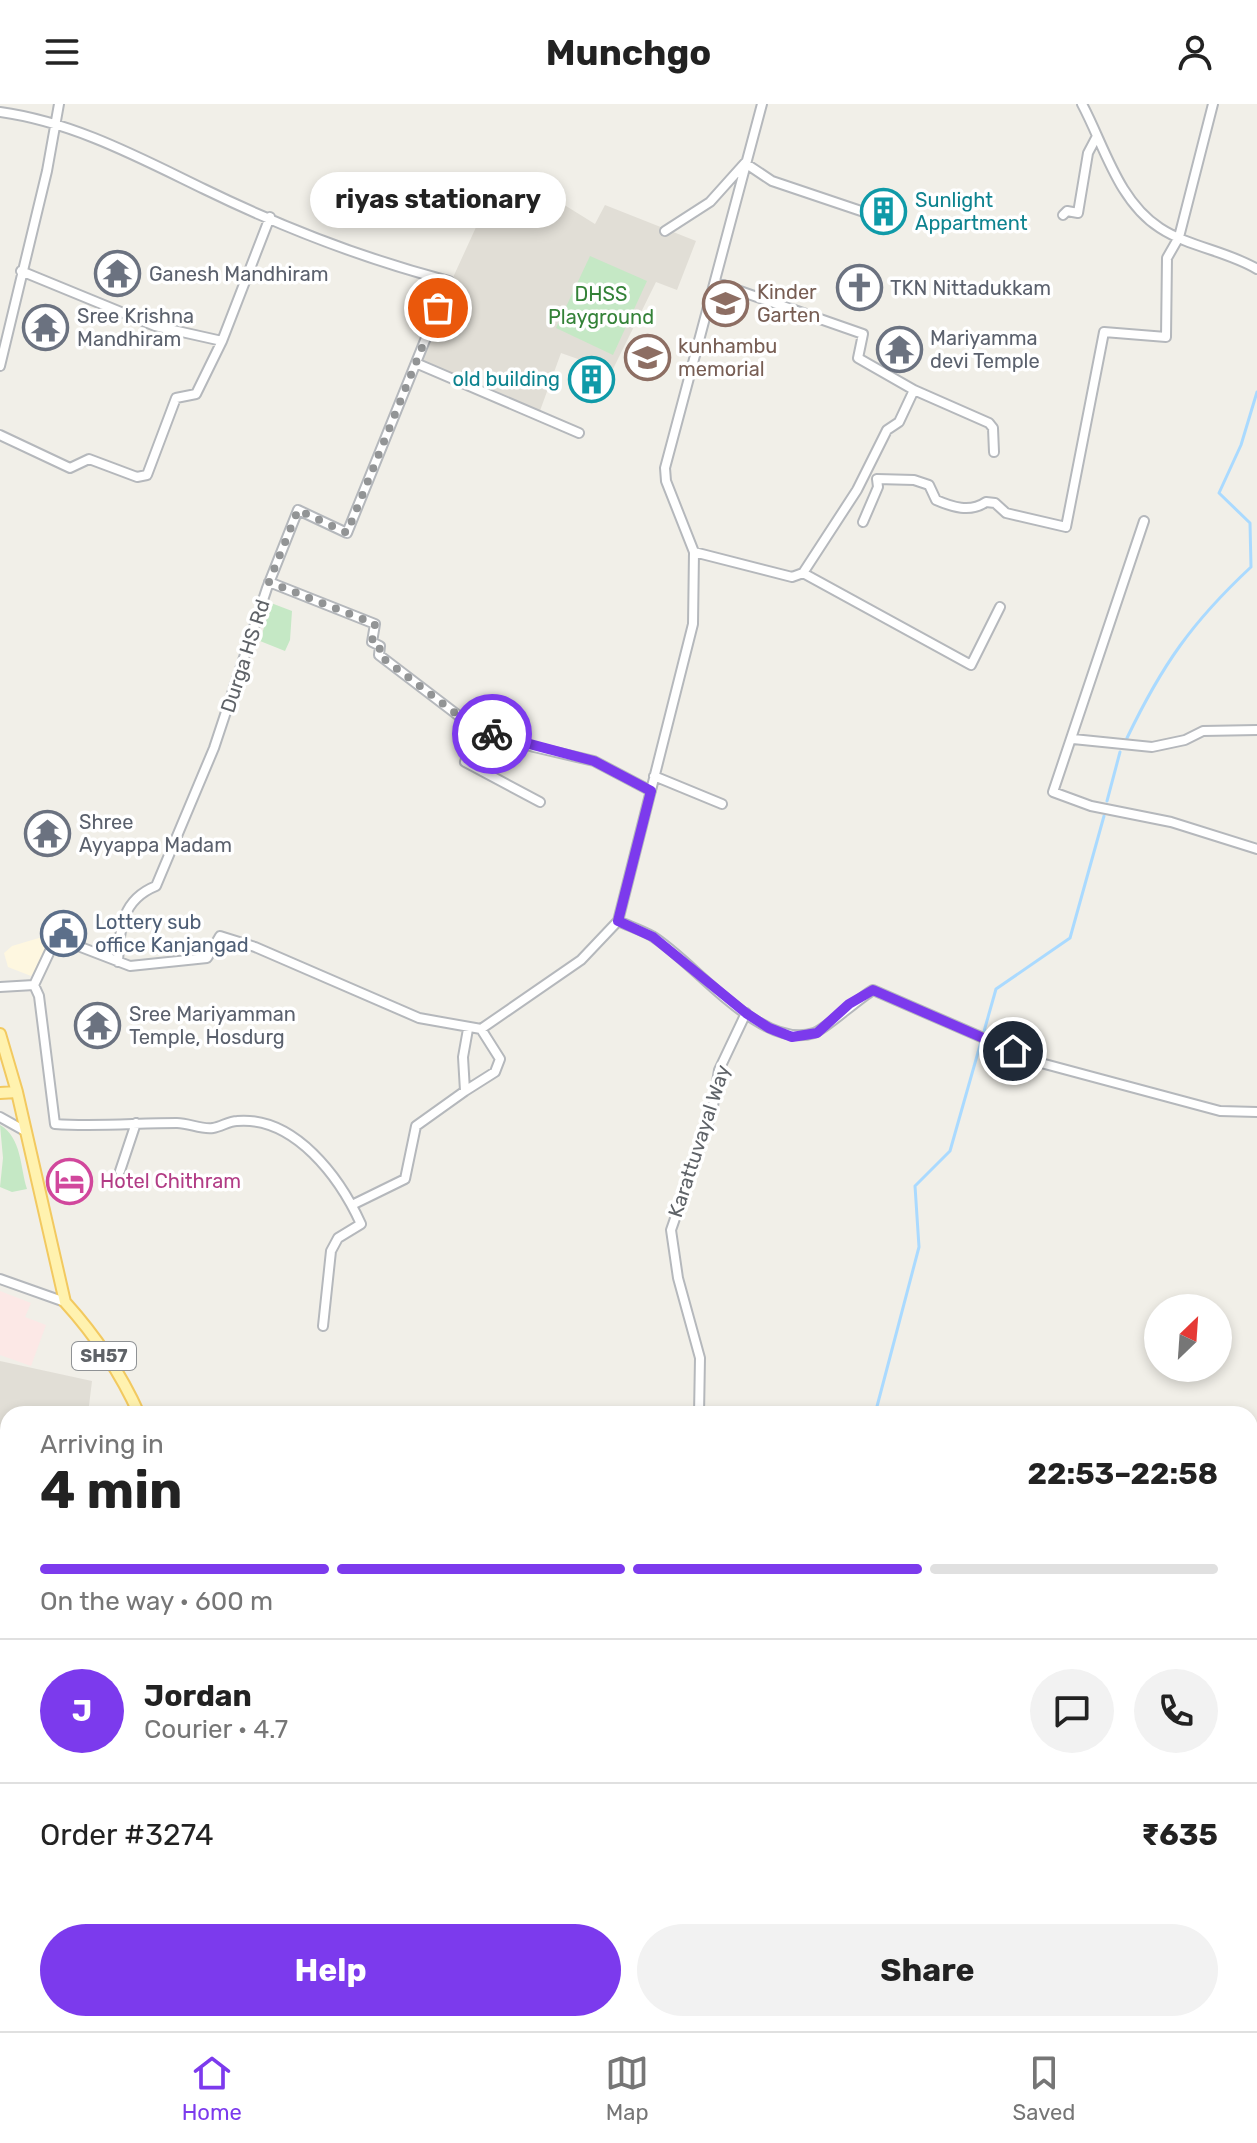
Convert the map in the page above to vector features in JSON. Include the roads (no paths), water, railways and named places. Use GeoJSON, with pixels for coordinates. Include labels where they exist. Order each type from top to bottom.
{"type":"FeatureCollection","features":[{"type":"Feature","properties":{"kind":"main road","name":"SH57"},"geometry":{"type":"LineString","coordinates":[[0,1034],[17,1092],[65,1302],[127,1386],[136,1406]]}},
{"type":"Feature","properties":{"kind":"main road"},"geometry":{"type":"LineString","coordinates":[[0,1093],[17,1092]]}},
{"type":"Feature","properties":{"kind":"street"},"geometry":{"type":"LineString","coordinates":[[0,366],[47,171],[59,104]]}},
{"type":"Feature","properties":{"kind":"street"},"geometry":{"type":"LineString","coordinates":[[323,1326],[331,1251],[338,1238],[361,1224],[352,1205],[302,1143],[262,1123],[236,1121],[212,1129],[182,1123],[91,1127],[55,1124],[39,996],[34,985],[50,951],[65,941],[130,966],[207,958],[220,936],[255,947],[419,1018],[481,1029],[581,960],[618,921],[693,624],[694,552],[666,481],[665,468],[694,352],[717,283],[761,104]]}},
{"type":"Feature","properties":{"kind":"street"},"geometry":{"type":"LineString","coordinates":[[1082,104],[1127,195],[1159,228],[1239,258],[1257,269]]}},
{"type":"Feature","properties":{"kind":"street"},"geometry":{"type":"LineString","coordinates":[[863,522],[878,487],[877,479],[914,480],[929,485],[936,500],[950,506],[978,508],[986,502],[995,503],[1006,513],[1066,527],[1104,332],[1166,337],[1167,258],[1179,237],[1213,104]]}},
{"type":"Feature","properties":{"kind":"street","name":"Durga HS Rd"},"geometry":{"type":"LineString","coordinates":[[0,112],[54,122],[359,255],[449,281],[418,364],[347,533],[298,510],[269,582],[219,734],[156,886],[142,891],[127,905],[118,962]]}},
{"type":"Feature","properties":{"kind":"street"},"geometry":{"type":"LineString","coordinates":[[1063,215],[1067,211],[1078,213],[1088,153],[1097,136]]}},
{"type":"Feature","properties":{"kind":"street"},"geometry":{"type":"LineString","coordinates":[[745,163],[772,181],[867,213]]}},
{"type":"Feature","properties":{"kind":"street"},"geometry":{"type":"LineString","coordinates":[[665,231],[710,202],[745,163]]}},
{"type":"Feature","properties":{"kind":"street"},"geometry":{"type":"LineString","coordinates":[[0,435],[70,468],[89,459],[143,478],[150,469],[176,398],[196,394],[222,341],[270,217]]}},
{"type":"Feature","properties":{"kind":"street"},"geometry":{"type":"LineString","coordinates":[[21,271],[155,326],[222,341]]}},
{"type":"Feature","properties":{"kind":"street"},"geometry":{"type":"LineString","coordinates":[[717,283],[863,334],[858,358],[914,390],[992,425],[994,452]]}},
{"type":"Feature","properties":{"kind":"street"},"geometry":{"type":"LineString","coordinates":[[418,364],[579,433]]}},
{"type":"Feature","properties":{"kind":"street"},"geometry":{"type":"LineString","coordinates":[[694,552],[792,577],[803,573],[857,490],[887,430],[899,422],[914,390]]}},
{"type":"Feature","properties":{"kind":"street"},"geometry":{"type":"LineString","coordinates":[[1144,521],[1053,792],[1091,806],[1171,822],[1257,849]]}},
{"type":"Feature","properties":{"kind":"street"},"geometry":{"type":"LineString","coordinates":[[803,573],[971,665],[1000,607]]}},
{"type":"Feature","properties":{"kind":"street"},"geometry":{"type":"LineString","coordinates":[[269,582],[375,624],[372,642],[380,646],[379,655],[476,729],[594,761],[651,791]]}},
{"type":"Feature","properties":{"kind":"street"},"geometry":{"type":"LineString","coordinates":[[476,729],[465,762],[540,802]]}},
{"type":"Feature","properties":{"kind":"street"},"geometry":{"type":"LineString","coordinates":[[1073,739],[1152,747],[1185,740],[1203,731],[1257,730]]}},
{"type":"Feature","properties":{"kind":"street"},"geometry":{"type":"LineString","coordinates":[[654,776],[722,804]]}},
{"type":"Feature","properties":{"kind":"street"},"geometry":{"type":"LineString","coordinates":[[618,921],[653,937],[746,1013],[769,1028],[792,1037],[817,1033],[849,1004],[873,990],[1041,1063],[1220,1111],[1257,1112]]}},
{"type":"Feature","properties":{"kind":"street"},"geometry":{"type":"LineString","coordinates":[[0,987],[34,985]]}},
{"type":"Feature","properties":{"kind":"street","name":"Karattuvayal Way"},"geometry":{"type":"LineString","coordinates":[[699,1406],[700,1358],[678,1278],[671,1230],[712,1112],[719,1070],[746,1013]]}},
{"type":"Feature","properties":{"kind":"street"},"geometry":{"type":"LineString","coordinates":[[465,1091],[463,1057],[468,1029]]}},
{"type":"Feature","properties":{"kind":"street"},"geometry":{"type":"LineString","coordinates":[[352,1205],[405,1179],[416,1126],[495,1072],[500,1059],[481,1029]]}},
{"type":"Feature","properties":{"kind":"street"},"geometry":{"type":"LineString","coordinates":[[0,1117],[25,1131]]}},
{"type":"Feature","properties":{"kind":"street"},"geometry":{"type":"LineString","coordinates":[[120,1171],[136,1123]]}},
{"type":"Feature","properties":{"kind":"street"},"geometry":{"type":"LineString","coordinates":[[0,1279],[65,1302]]}},
{"type":"Feature","properties":{"kind":"waterway"},"geometry":{"type":"LineString","coordinates":[[1127,738],[1153,688],[1180,646],[1251,567],[1250,523],[1219,493],[1241,445],[1257,392]]}},
{"type":"Feature","properties":{"kind":"waterway"},"geometry":{"type":"LineString","coordinates":[[1107,801],[1120,752]]}},
{"type":"Feature","properties":{"kind":"waterway"},"geometry":{"type":"LineString","coordinates":[[877,1406],[919,1247],[915,1186],[950,1151],[996,989],[1070,938],[1104,816]]}},
{"type":"Feature","properties":{"kind":"place","name":"Sunlight Appartment"},"geometry":{"type":"Point","coordinates":[884,212]}},
{"type":"Feature","properties":{"kind":"place","name":"Ganesh Mandhiram"},"geometry":{"type":"Point","coordinates":[118,274]}},
{"type":"Feature","properties":{"kind":"place","name":"TKN Nittadukkam"},"geometry":{"type":"Point","coordinates":[859,288]}},
{"type":"Feature","properties":{"kind":"place","name":"Kinder Garten"},"geometry":{"type":"Point","coordinates":[726,303]}},
{"type":"Feature","properties":{"kind":"place","name":"riyas stationary"},"geometry":{"type":"Point","coordinates":[438,308]}},
{"type":"Feature","properties":{"kind":"place","name":"Sree Krishna Mandhiram"},"geometry":{"type":"Point","coordinates":[46,327]}},
{"type":"Feature","properties":{"kind":"place","name":"Mariyamma devi Temple"},"geometry":{"type":"Point","coordinates":[899,350]}},
{"type":"Feature","properties":{"kind":"place","name":"kunhambu memorial"},"geometry":{"type":"Point","coordinates":[647,358]}},
{"type":"Feature","properties":{"kind":"place","name":"old building"},"geometry":{"type":"Point","coordinates":[591,379]}},
{"type":"Feature","properties":{"kind":"place","name":"Shree Ayyappa Madam"},"geometry":{"type":"Point","coordinates":[48,833]}},
{"type":"Feature","properties":{"kind":"place","name":"Lottery sub office Kanjangad"},"geometry":{"type":"Point","coordinates":[64,934]}},
{"type":"Feature","properties":{"kind":"place","name":"Sree Mariyamman Temple, Hosdurg"},"geometry":{"type":"Point","coordinates":[98,1026]}},
{"type":"Feature","properties":{"kind":"place","name":"Hotel Chithram"},"geometry":{"type":"Point","coordinates":[69,1181]}},
{"type":"Feature","properties":{"kind":"park label","name":"DHSS Playground"},"geometry":{"type":"Point","coordinates":[601,306]}}]}
